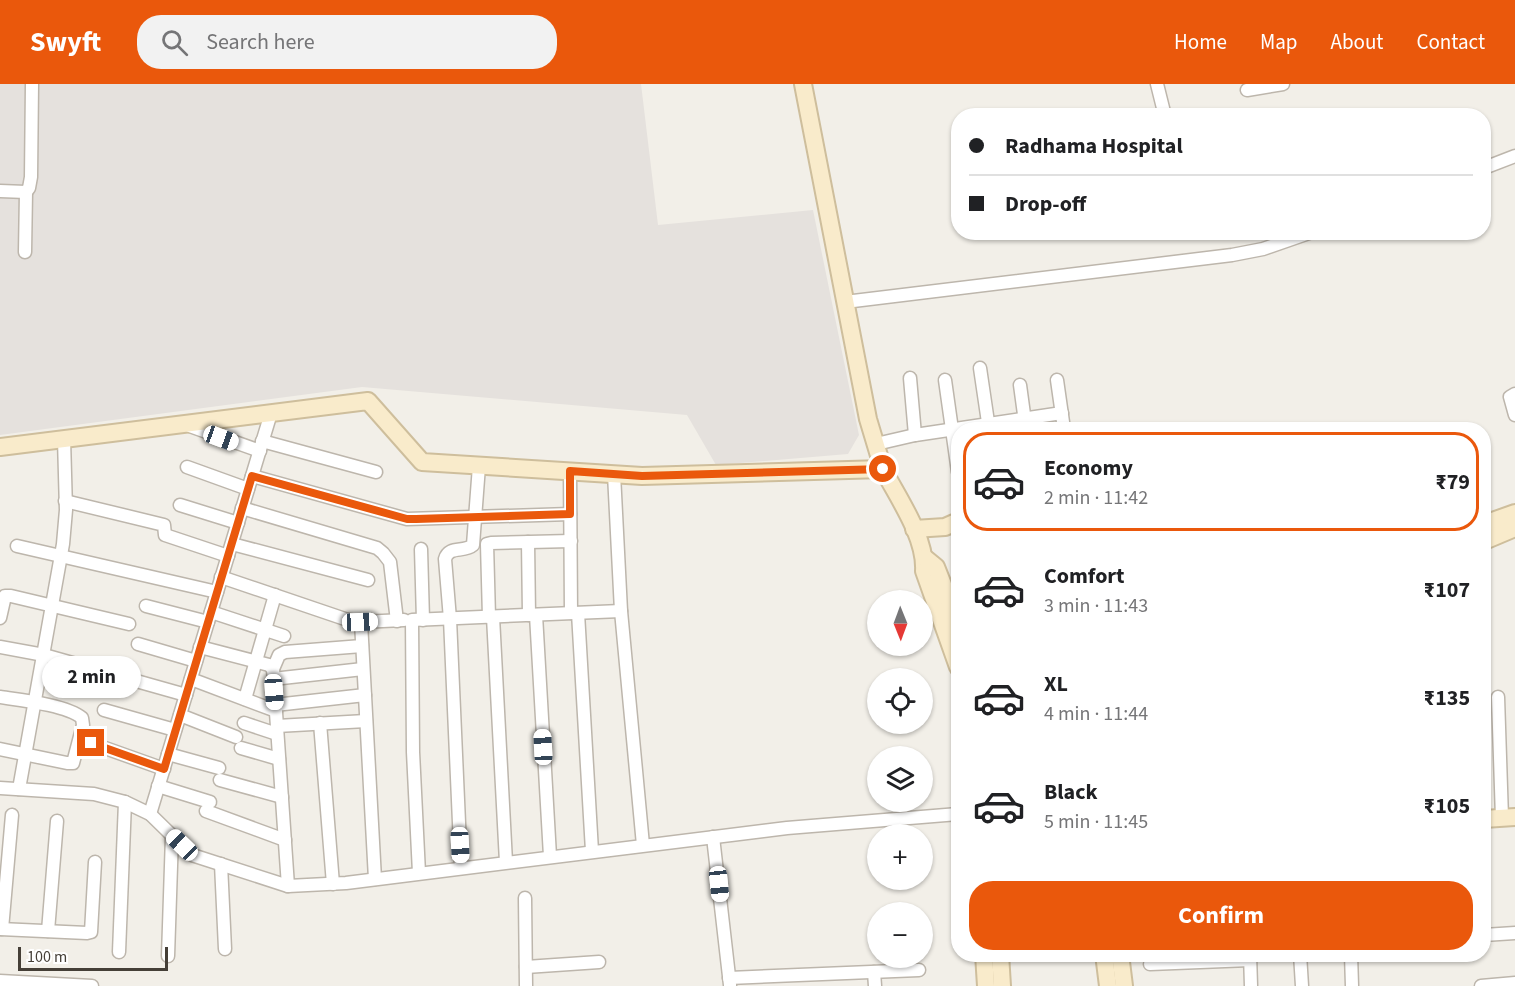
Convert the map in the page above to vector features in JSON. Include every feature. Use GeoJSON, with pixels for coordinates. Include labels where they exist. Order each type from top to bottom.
{"type":"FeatureCollection","features":[{"type":"Feature","properties":{"kind":"street"},"geometry":{"type":"LineString","coordinates":[[25,252],[26,192],[31,177],[32,84]]}},
{"type":"Feature","properties":{"kind":"street"},"geometry":{"type":"LineString","coordinates":[[803,84],[868,419],[883,469],[914,529],[925,558],[924,571],[951,647]]}},
{"type":"Feature","properties":{"kind":"street"},"geometry":{"type":"LineString","coordinates":[[1157,84],[1163,108]]}},
{"type":"Feature","properties":{"kind":"street"},"geometry":{"type":"LineString","coordinates":[[1247,90],[1283,84]]}},
{"type":"Feature","properties":{"kind":"street"},"geometry":{"type":"LineString","coordinates":[[1491,165],[1515,156]]}},
{"type":"Feature","properties":{"kind":"street"},"geometry":{"type":"LineString","coordinates":[[0,191],[26,192]]}},
{"type":"Feature","properties":{"kind":"street"},"geometry":{"type":"LineString","coordinates":[[845,302],[1232,255],[1263,249],[1289,240]]}},
{"type":"Feature","properties":{"kind":"street"},"geometry":{"type":"LineString","coordinates":[[980,368],[988,422]]}},
{"type":"Feature","properties":{"kind":"street"},"geometry":{"type":"LineString","coordinates":[[910,378],[915,435]]}},
{"type":"Feature","properties":{"kind":"street"},"geometry":{"type":"LineString","coordinates":[[945,380],[951,423]]}},
{"type":"Feature","properties":{"kind":"street"},"geometry":{"type":"LineString","coordinates":[[1057,380],[1063,422]]}},
{"type":"Feature","properties":{"kind":"street"},"geometry":{"type":"LineString","coordinates":[[1020,385],[1025,422]]}},
{"type":"Feature","properties":{"kind":"street"},"geometry":{"type":"LineString","coordinates":[[1515,394],[1510,397],[1515,415]]}},
{"type":"Feature","properties":{"kind":"street"},"geometry":{"type":"LineString","coordinates":[[0,447],[368,401],[422,462],[642,476],[883,469]]}},
{"type":"Feature","properties":{"kind":"street"},"geometry":{"type":"LineString","coordinates":[[150,814],[271,413]]}},
{"type":"Feature","properties":{"kind":"street"},"geometry":{"type":"LineString","coordinates":[[1032,422],[1062,413]]}},
{"type":"Feature","properties":{"kind":"street"},"geometry":{"type":"LineString","coordinates":[[183,424],[261,446],[376,472]]}},
{"type":"Feature","properties":{"kind":"street"},"geometry":{"type":"LineString","coordinates":[[876,444],[951,430]]}},
{"type":"Feature","properties":{"kind":"street"},"geometry":{"type":"LineString","coordinates":[[19,789],[61,556],[65,501],[64,439]]}},
{"type":"Feature","properties":{"kind":"street"},"geometry":{"type":"LineString","coordinates":[[461,868],[450,619],[445,559],[451,550],[469,549],[473,545],[479,466]]}},
{"type":"Feature","properties":{"kind":"street"},"geometry":{"type":"LineString","coordinates":[[187,467],[407,519],[570,514]]}},
{"type":"Feature","properties":{"kind":"street"},"geometry":{"type":"LineString","coordinates":[[570,471],[575,613],[592,851]]}},
{"type":"Feature","properties":{"kind":"street"},"geometry":{"type":"LineString","coordinates":[[614,474],[621,611],[643,845]]}},
{"type":"Feature","properties":{"kind":"street"},"geometry":{"type":"LineString","coordinates":[[65,501],[164,525],[165,536],[368,580]]}},
{"type":"Feature","properties":{"kind":"street"},"geometry":{"type":"LineString","coordinates":[[180,505],[238,523]]}},
{"type":"Feature","properties":{"kind":"street"},"geometry":{"type":"LineString","coordinates":[[242,508],[377,548],[384,553],[390,562],[397,621]]}},
{"type":"Feature","properties":{"kind":"street"},"geometry":{"type":"LineString","coordinates":[[1491,522],[1515,513]]}},
{"type":"Feature","properties":{"kind":"street"},"geometry":{"type":"LineString","coordinates":[[914,529],[951,528]]}},
{"type":"Feature","properties":{"kind":"street"},"geometry":{"type":"LineString","coordinates":[[1491,538],[1515,528]]}},
{"type":"Feature","properties":{"kind":"street"},"geometry":{"type":"LineString","coordinates":[[506,862],[487,544],[571,541]]}},
{"type":"Feature","properties":{"kind":"street"},"geometry":{"type":"LineString","coordinates":[[528,542],[550,856]]}},
{"type":"Feature","properties":{"kind":"street"},"geometry":{"type":"LineString","coordinates":[[17,546],[217,592]]}},
{"type":"Feature","properties":{"kind":"street"},"geometry":{"type":"LineString","coordinates":[[419,873],[413,752],[421,549]]}},
{"type":"Feature","properties":{"kind":"street"},"geometry":{"type":"LineString","coordinates":[[925,558],[936,567],[951,605]]}},
{"type":"Feature","properties":{"kind":"street"},"geometry":{"type":"LineString","coordinates":[[221,577],[360,622],[621,611]]}},
{"type":"Feature","properties":{"kind":"street"},"geometry":{"type":"LineString","coordinates":[[245,699],[275,595]]}},
{"type":"Feature","properties":{"kind":"street"},"geometry":{"type":"LineString","coordinates":[[0,618],[5,596],[129,624]]}},
{"type":"Feature","properties":{"kind":"street"},"geometry":{"type":"LineString","coordinates":[[146,606],[209,617],[284,636]]}},
{"type":"Feature","properties":{"kind":"street"},"geometry":{"type":"LineString","coordinates":[[360,622],[375,879]]}},
{"type":"Feature","properties":{"kind":"street"},"geometry":{"type":"LineString","coordinates":[[138,644],[196,661]]}},
{"type":"Feature","properties":{"kind":"street"},"geometry":{"type":"LineString","coordinates":[[273,674],[279,655],[285,652],[362,646]]}},
{"type":"Feature","properties":{"kind":"street"},"geometry":{"type":"LineString","coordinates":[[0,647],[44,655],[186,696]]}},
{"type":"Feature","properties":{"kind":"street"},"geometry":{"type":"LineString","coordinates":[[200,647],[269,665],[273,674],[288,886]]}},
{"type":"Feature","properties":{"kind":"street"},"geometry":{"type":"LineString","coordinates":[[273,674],[363,669]]}},
{"type":"Feature","properties":{"kind":"street"},"geometry":{"type":"LineString","coordinates":[[191,679],[275,708],[365,695]]}},
{"type":"Feature","properties":{"kind":"street"},"geometry":{"type":"LineString","coordinates":[[0,697],[34,702],[79,715],[83,725],[73,763],[67,764],[0,749]]}},
{"type":"Feature","properties":{"kind":"street"},"geometry":{"type":"LineString","coordinates":[[1491,818],[1509,817],[1498,697]]}},
{"type":"Feature","properties":{"kind":"street"},"geometry":{"type":"LineString","coordinates":[[104,710],[175,730]]}},
{"type":"Feature","properties":{"kind":"street"},"geometry":{"type":"LineString","coordinates":[[180,715],[279,759]]}},
{"type":"Feature","properties":{"kind":"street"},"geometry":{"type":"LineString","coordinates":[[244,723],[277,730],[320,723],[366,721]]}},
{"type":"Feature","properties":{"kind":"street"},"geometry":{"type":"LineString","coordinates":[[320,723],[333,884]]}},
{"type":"Feature","properties":{"kind":"street"},"geometry":{"type":"LineString","coordinates":[[91,743],[164,769]]}},
{"type":"Feature","properties":{"kind":"street"},"geometry":{"type":"LineString","coordinates":[[168,754],[282,797]]}},
{"type":"Feature","properties":{"kind":"street"},"geometry":{"type":"LineString","coordinates":[[158,786],[285,840]]}},
{"type":"Feature","properties":{"kind":"street"},"geometry":{"type":"LineString","coordinates":[[0,788],[94,794],[125,802],[150,814],[192,855],[288,886],[333,884],[787,828],[951,815]]}},
{"type":"Feature","properties":{"kind":"street"},"geometry":{"type":"LineString","coordinates":[[119,952],[125,802]]}},
{"type":"Feature","properties":{"kind":"street"},"geometry":{"type":"LineString","coordinates":[[12,814],[1,929],[91,932],[95,862]]}},
{"type":"Feature","properties":{"kind":"street"},"geometry":{"type":"LineString","coordinates":[[48,931],[57,821]]}},
{"type":"Feature","properties":{"kind":"street"},"geometry":{"type":"LineString","coordinates":[[168,956],[172,836]]}},
{"type":"Feature","properties":{"kind":"street"},"geometry":{"type":"LineString","coordinates":[[713,837],[729,982],[919,970]]}},
{"type":"Feature","properties":{"kind":"street"},"geometry":{"type":"LineString","coordinates":[[222,864],[225,949]]}},
{"type":"Feature","properties":{"kind":"street"},"geometry":{"type":"LineString","coordinates":[[525,898],[526,986]]}},
{"type":"Feature","properties":{"kind":"street"},"geometry":{"type":"LineString","coordinates":[[1491,935],[1515,933]]}},
{"type":"Feature","properties":{"kind":"street"},"geometry":{"type":"LineString","coordinates":[[526,967],[599,962]]}},
{"type":"Feature","properties":{"kind":"street"},"geometry":{"type":"LineString","coordinates":[[984,962],[986,986]]}},
{"type":"Feature","properties":{"kind":"street"},"geometry":{"type":"LineString","coordinates":[[1000,962],[1002,986]]}},
{"type":"Feature","properties":{"kind":"street"},"geometry":{"type":"LineString","coordinates":[[1105,962],[1108,986]]}},
{"type":"Feature","properties":{"kind":"street"},"geometry":{"type":"LineString","coordinates":[[1121,962],[1124,986]]}},
{"type":"Feature","properties":{"kind":"street"},"geometry":{"type":"LineString","coordinates":[[1150,964],[1179,962]]}},
{"type":"Feature","properties":{"kind":"street"},"geometry":{"type":"LineString","coordinates":[[1250,962],[1251,986]]}},
{"type":"Feature","properties":{"kind":"street"},"geometry":{"type":"LineString","coordinates":[[1300,962],[1302,986]]}},
{"type":"Feature","properties":{"kind":"street"},"geometry":{"type":"LineString","coordinates":[[1351,962],[1352,986]]}},
{"type":"Feature","properties":{"kind":"street"},"geometry":{"type":"LineString","coordinates":[[874,972],[875,986]]}},
{"type":"Feature","properties":{"kind":"street"},"geometry":{"type":"LineString","coordinates":[[0,981],[92,986]]}},
{"type":"Feature","properties":{"kind":"street"},"geometry":{"type":"LineString","coordinates":[[1481,986],[1515,983]]}},
{"type":"Feature","properties":{"kind":"shaded area"},"geometry":{"type":"Polygon","coordinates":[[[0,84],[641,84],[658,225],[813,210],[859,435],[848,454],[716,465],[687,415],[362,387],[0,435],[0,84]]]}},
{"type":"Feature","properties":{"kind":"route"},"geometry":{"type":"LineString","coordinates":[[91,743],[164,769],[252,476],[407,519],[416,519],[570,514],[570,471],[642,476],[883,469]]}}]}
